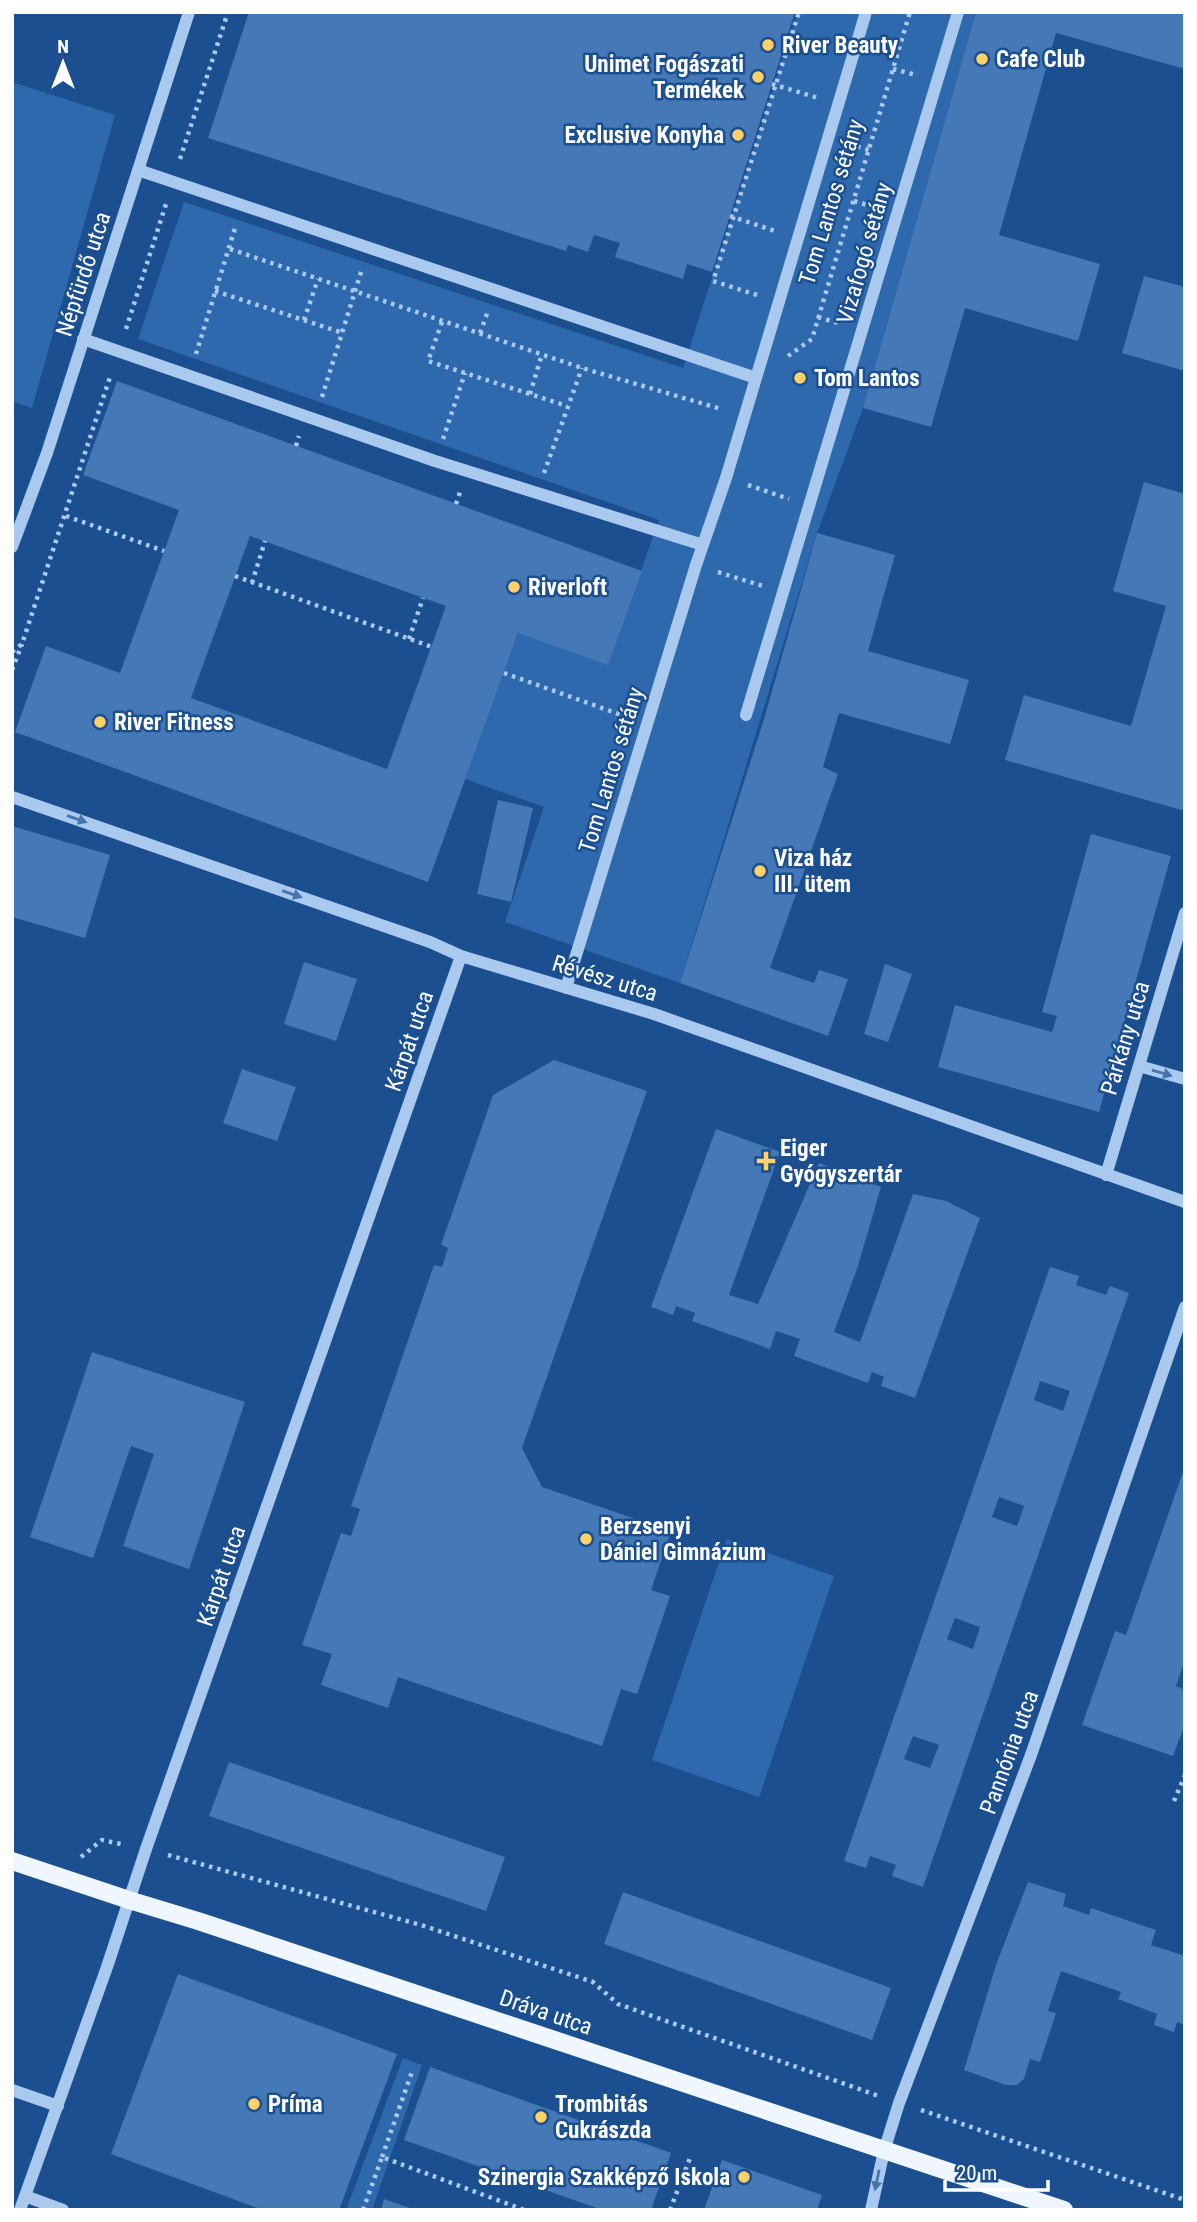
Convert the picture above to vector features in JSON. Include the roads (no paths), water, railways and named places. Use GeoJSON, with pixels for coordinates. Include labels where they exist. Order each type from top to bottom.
{"type":"FeatureCollection","features":[{"type":"Feature","properties":{"kind":"main road","name":"Dráva utca"},"geometry":{"type":"LineString","coordinates":[[12,1861],[198,1920],[1063,2210]]}},
{"type":"Feature","properties":{"kind":"street","name":"Népfürdő utca"},"geometry":{"type":"LineString","coordinates":[[12,547],[47,453],[189,12]]}},
{"type":"Feature","properties":{"kind":"street","name":"Tom Lantos sétány"},"geometry":{"type":"LineString","coordinates":[[566,988],[696,565],[726,478],[866,12]]}},
{"type":"Feature","properties":{"kind":"street","name":"Vizafogó sétány"},"geometry":{"type":"LineString","coordinates":[[746,715],[958,12]]}},
{"type":"Feature","properties":{"kind":"street"},"geometry":{"type":"LineString","coordinates":[[138,170],[756,378]]}},
{"type":"Feature","properties":{"kind":"street"},"geometry":{"type":"LineString","coordinates":[[83,340],[189,374],[435,461],[703,545]]}},
{"type":"Feature","properties":{"kind":"street","name":"Révész utca"},"geometry":{"type":"LineString","coordinates":[[12,797],[430,942],[461,956],[654,1014],[1185,1202]]}},
{"type":"Feature","properties":{"kind":"street","name":"Párkány utca"},"geometry":{"type":"LineString","coordinates":[[1106,1175],[1185,913]]}},
{"type":"Feature","properties":{"kind":"street","name":"Kárpát utca"},"geometry":{"type":"LineString","coordinates":[[20,2210],[461,956]]}},
{"type":"Feature","properties":{"kind":"street"},"geometry":{"type":"LineString","coordinates":[[1139,1066],[1185,1079]]}},
{"type":"Feature","properties":{"kind":"street","name":"Pannónia utca"},"geometry":{"type":"LineString","coordinates":[[871,2210],[884,2151],[899,2103],[1031,1755],[1185,1307]]}},
{"type":"Feature","properties":{"kind":"street"},"geometry":{"type":"LineString","coordinates":[[12,2090],[58,2106]]}},
{"type":"Feature","properties":{"kind":"street"},"geometry":{"type":"LineString","coordinates":[[25,2196],[63,2210]]}},
{"type":"Feature","properties":{"kind":"place","name":"River Beauty"},"geometry":{"type":"Point","coordinates":[768,45]}},
{"type":"Feature","properties":{"kind":"place","name":"Cafe Club"},"geometry":{"type":"Point","coordinates":[982,59]}},
{"type":"Feature","properties":{"kind":"place","name":"Unimet Fogászati Termékek"},"geometry":{"type":"Point","coordinates":[758,77]}},
{"type":"Feature","properties":{"kind":"place","name":"Exclusive Konyha"},"geometry":{"type":"Point","coordinates":[738,135]}},
{"type":"Feature","properties":{"kind":"place","name":"Tom Lantos"},"geometry":{"type":"Point","coordinates":[800,378]}},
{"type":"Feature","properties":{"kind":"place","name":"Riverloft"},"geometry":{"type":"Point","coordinates":[514,587]}},
{"type":"Feature","properties":{"kind":"place","name":"River Fitness"},"geometry":{"type":"Point","coordinates":[100,722]}},
{"type":"Feature","properties":{"kind":"place","name":"Viza ház III. ütem"},"geometry":{"type":"Point","coordinates":[760,871]}},
{"type":"Feature","properties":{"kind":"place","name":"Eiger Gyógyszertár"},"geometry":{"type":"Point","coordinates":[766,1161]}},
{"type":"Feature","properties":{"kind":"place","name":"Berzsenyi Dániel Gimnázium"},"geometry":{"type":"Point","coordinates":[586,1539]}},
{"type":"Feature","properties":{"kind":"place","name":"Príma"},"geometry":{"type":"Point","coordinates":[254,2104]}},
{"type":"Feature","properties":{"kind":"place","name":"Trombitás Cukrászda"},"geometry":{"type":"Point","coordinates":[541,2117]}},
{"type":"Feature","properties":{"kind":"place","name":"Szinergia Szakképző Iskola"},"geometry":{"type":"Point","coordinates":[744,2177]}}]}
